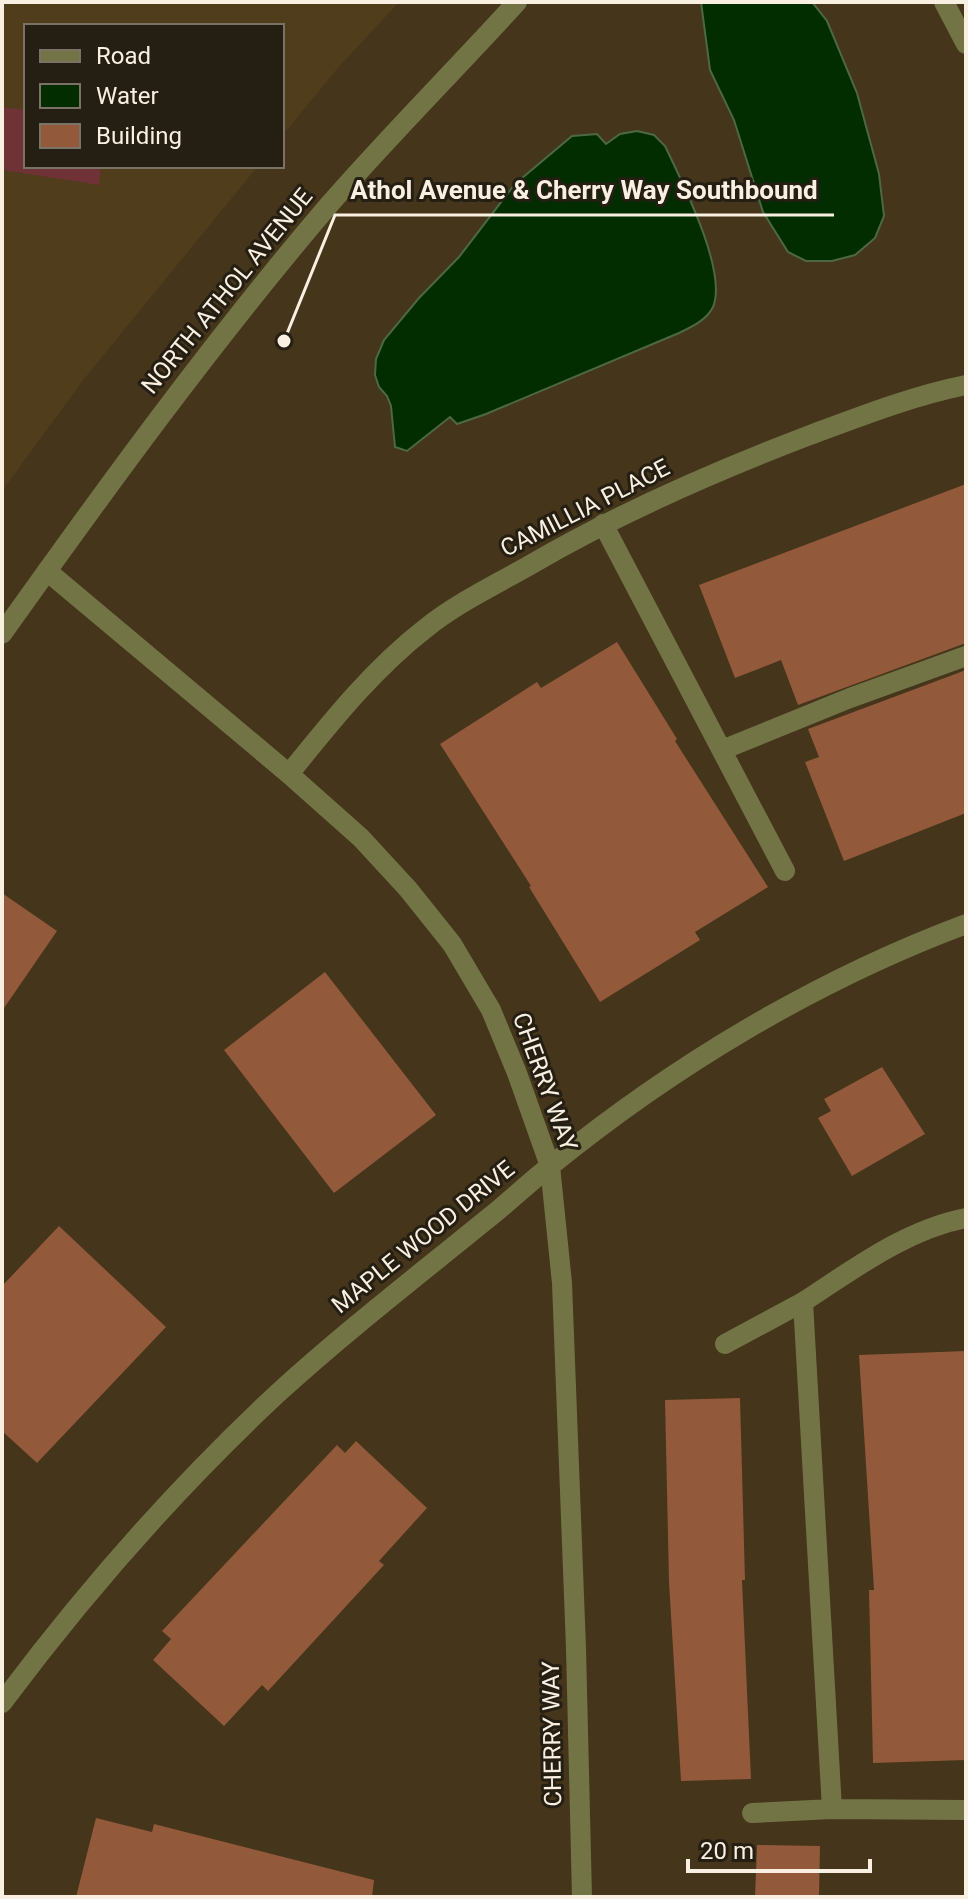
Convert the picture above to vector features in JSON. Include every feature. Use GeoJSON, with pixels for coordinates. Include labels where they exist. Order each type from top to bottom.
{"type":"FeatureCollection","features":[{"type":"Feature","properties":{"kind":"street","name":"NORTH ATHOL AVENUE"},"geometry":{"type":"LineString","coordinates":[[2,634],[219,340],[329,205],[517,2]]}},
{"type":"Feature","properties":{"kind":"street"},"geometry":{"type":"LineString","coordinates":[[944,2],[966,44]]}},
{"type":"Feature","properties":{"kind":"street","name":"CAMILLIA PLACE"},"geometry":{"type":"LineString","coordinates":[[289,774],[375,673],[428,626],[603,524],[693,481],[770,450],[931,392],[966,385]]}},
{"type":"Feature","properties":{"kind":"street"},"geometry":{"type":"LineString","coordinates":[[603,524],[785,871]]}},
{"type":"Feature","properties":{"kind":"street","name":"CHERRY WAY"},"geometry":{"type":"LineString","coordinates":[[47,571],[289,774],[370,848],[452,944],[491,1010],[517,1073],[550,1166],[562,1283],[582,1897]]}},
{"type":"Feature","properties":{"kind":"street"},"geometry":{"type":"LineString","coordinates":[[722,750],[850,698],[966,656]]}},
{"type":"Feature","properties":{"kind":"street","name":"MAPLE WOOD DRIVE"},"geometry":{"type":"LineString","coordinates":[[2,1703],[62,1625],[117,1561],[234,1435],[378,1305],[550,1166],[655,1088],[807,996],[908,947],[966,924]]}},
{"type":"Feature","properties":{"kind":"street"},"geometry":{"type":"LineString","coordinates":[[725,1344],[803,1302],[869,1259],[919,1232],[966,1218]]}},
{"type":"Feature","properties":{"kind":"street"},"geometry":{"type":"LineString","coordinates":[[803,1302],[832,1809]]}},
{"type":"Feature","properties":{"kind":"street"},"geometry":{"type":"LineString","coordinates":[[752,1813],[832,1809],[966,1810]]}},
{"type":"Feature","properties":{"kind":"shaded area"},"geometry":{"type":"Polygon","coordinates":[[[2,2],[399,2],[337,69],[284,134],[284,24],[24,24],[24,168],[256,168],[84,379],[2,491],[2,2]]]}},
{"type":"Feature","properties":{"kind":"shaded area"},"geometry":{"type":"Polygon","coordinates":[[[2,107],[24,110],[24,168],[101,168],[99,185],[2,170],[2,107]]]}},
{"type":"Feature","properties":{"kind":"water"},"geometry":{"type":"Polygon","coordinates":[[[701,2],[812,2],[827,21],[857,93],[879,174],[884,216],[875,238],[855,255],[832,261],[806,261],[788,252],[763,212],[734,120],[710,70],[701,2]]]}},
{"type":"Feature","properties":{"kind":"water"},"geometry":{"type":"Polygon","coordinates":[[[637,131],[654,135],[665,146],[701,226],[709,249],[716,291],[713,307],[707,316],[679,333],[486,414],[457,424],[450,417],[407,451],[395,447],[391,406],[375,375],[376,359],[384,340],[459,257],[515,184],[572,136],[597,134],[606,144],[620,134],[637,131]]]}},
{"type":"Feature","properties":{"kind":"building"},"geometry":{"type":"Polygon","coordinates":[[[966,484],[966,643],[798,705],[781,660],[735,678],[699,585],[966,484]]]}},
{"type":"Feature","properties":{"kind":"building"},"geometry":{"type":"Polygon","coordinates":[[[617,642],[677,739],[675,741],[768,887],[695,932],[700,940],[600,1002],[531,886],[440,744],[537,682],[541,688],[617,642]]]}},
{"type":"Feature","properties":{"kind":"building"},"geometry":{"type":"Polygon","coordinates":[[[966,670],[966,813],[844,861],[805,762],[819,757],[808,729],[966,670]]]}},
{"type":"Feature","properties":{"kind":"building"},"geometry":{"type":"Polygon","coordinates":[[[2,893],[57,931],[2,1011],[2,893]]]}},
{"type":"Feature","properties":{"kind":"building"},"geometry":{"type":"Polygon","coordinates":[[[325,972],[436,1115],[334,1193],[224,1050],[325,972]]]}},
{"type":"Feature","properties":{"kind":"building"},"geometry":{"type":"Polygon","coordinates":[[[882,1067],[925,1134],[852,1176],[818,1118],[831,1111],[824,1099],[882,1067]]]}},
{"type":"Feature","properties":{"kind":"building"},"geometry":{"type":"Polygon","coordinates":[[[59,1226],[166,1327],[37,1463],[2,1431],[2,1286],[59,1226]]]}},
{"type":"Feature","properties":{"kind":"building"},"geometry":{"type":"Polygon","coordinates":[[[966,1351],[966,1760],[873,1763],[869,1590],[874,1590],[859,1355],[966,1351]]]}},
{"type":"Feature","properties":{"kind":"building"},"geometry":{"type":"Polygon","coordinates":[[[740,1398],[745,1580],[742,1580],[751,1779],[681,1781],[669,1582],[665,1400],[740,1398]]]}},
{"type":"Feature","properties":{"kind":"building"},"geometry":{"type":"Polygon","coordinates":[[[356,1441],[427,1508],[379,1561],[384,1565],[268,1691],[262,1685],[224,1726],[153,1660],[171,1639],[162,1631],[337,1445],[345,1453],[356,1441]]]}},
{"type":"Feature","properties":{"kind":"building"},"geometry":{"type":"Polygon","coordinates":[[[96,1818],[152,1832],[154,1824],[374,1880],[372,1897],[76,1897],[96,1818]]]}},
{"type":"Feature","properties":{"kind":"building"},"geometry":{"type":"Polygon","coordinates":[[[757,1845],[820,1846],[819,1897],[755,1897],[757,1845]]]}},
{"type":"Feature","properties":{"kind":"place","name":"Athol Avenue & Cherry Way Southbound"},"geometry":{"type":"Point","coordinates":[284,341]}}]}
